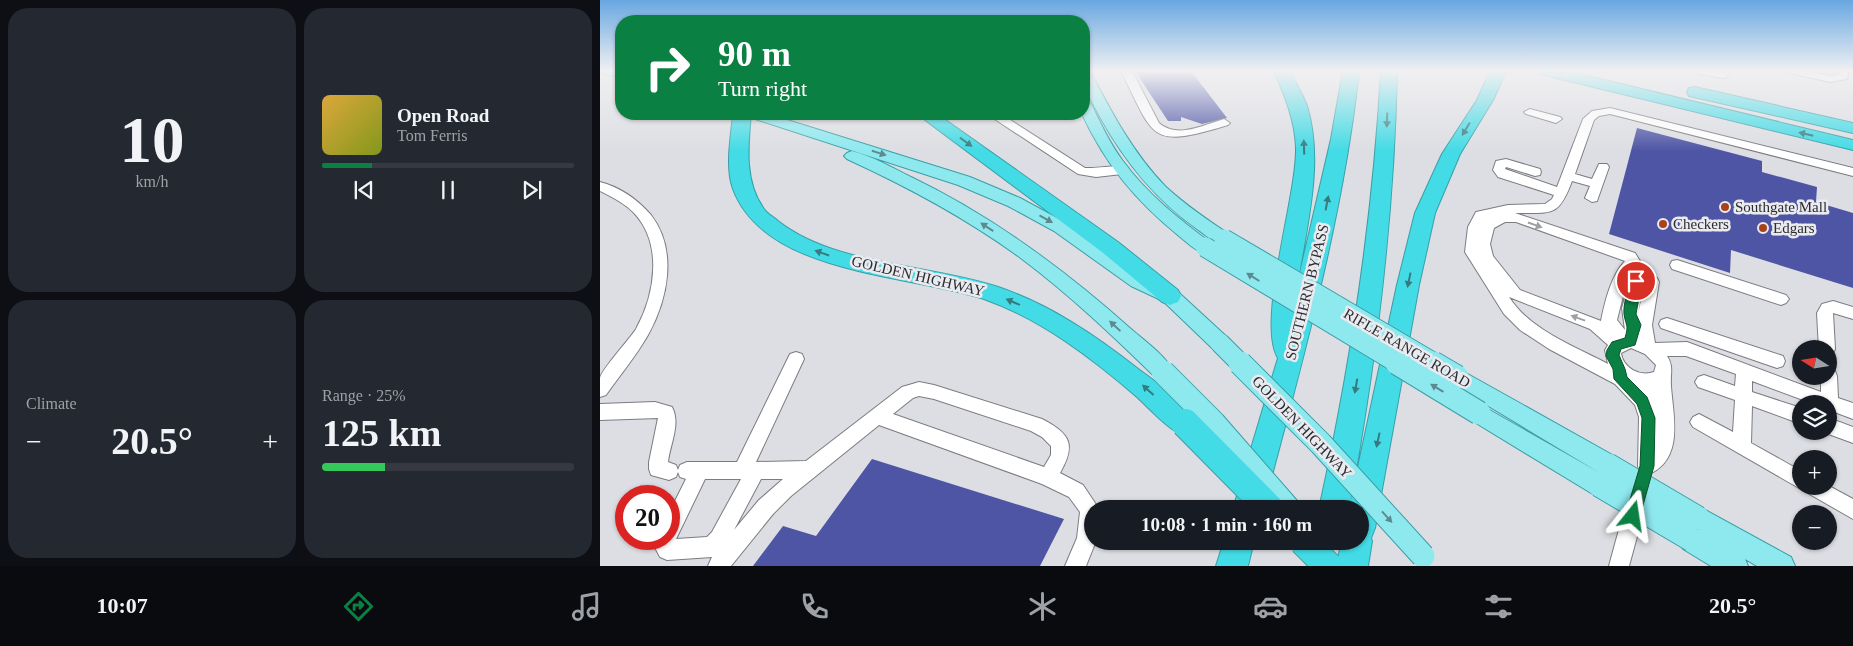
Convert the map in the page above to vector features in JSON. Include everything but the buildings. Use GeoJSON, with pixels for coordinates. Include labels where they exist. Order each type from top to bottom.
{"type":"FeatureCollection","features":[{"type":"Feature","properties":{"kind":"highway"},"geometry":{"type":"LineString","coordinates":[[1288,369],[1283,306],[1301,201],[1304,147],[1298,106],[1294,97]]}},
{"type":"Feature","properties":{"kind":"highway","name":"SOUTHERN BYPASS"},"geometry":{"type":"LineString","coordinates":[[1251,500],[1288,369],[1319,246],[1348,97]]}},
{"type":"Feature","properties":{"kind":"highway"},"geometry":{"type":"LineString","coordinates":[[1336,500],[1361,360],[1378,240],[1386,164],[1388,97]]}},
{"type":"Feature","properties":{"kind":"highway"},"geometry":{"type":"LineString","coordinates":[[1366,500],[1408,285],[1423,221],[1432,194],[1451,154],[1486,97]]}},
{"type":"Feature","properties":{"kind":"highway"},"geometry":{"type":"LineString","coordinates":[[1677,97],[1853,132]]}},
{"type":"Feature","properties":{"kind":"highway"},"geometry":{"type":"LineString","coordinates":[[1715,97],[1853,132]]}},
{"type":"Feature","properties":{"kind":"highway","name":"GOLDEN HIGHWAY"},"geometry":{"type":"LineString","coordinates":[[742,120],[740,173],[747,198],[761,219],[779,234],[796,243],[832,256],[956,283],[992,294],[1028,309],[1061,326],[1140,383],[1185,423],[1261,500]]}},
{"type":"Feature","properties":{"kind":"highway","name":"GOLDEN HIGHWAY"},"geometry":{"type":"LineString","coordinates":[[934,120],[1110,246],[1170,296]]}},
{"type":"Feature","properties":{"kind":"highway"},"geometry":{"type":"LineString","coordinates":[[1232,566],[1236,550]]}},
{"type":"Feature","properties":{"kind":"highway"},"geometry":{"type":"LineString","coordinates":[[1312,550],[1328,566]]}},
{"type":"Feature","properties":{"kind":"highway"},"geometry":{"type":"LineString","coordinates":[[1322,566],[1325,550]]}},
{"type":"Feature","properties":{"kind":"highway"},"geometry":{"type":"LineString","coordinates":[[1352,566],[1355,550]]}},
{"type":"Feature","properties":{"kind":"main road","name":"RIFLE RANGE ROAD"},"geometry":{"type":"LineString","coordinates":[[1098,97],[1129,152],[1152,182],[1194,219],[1224,239],[1457,377],[1603,475],[1695,529],[1782,566]]}},
{"type":"Feature","properties":{"kind":"main road","name":"RIFLE RANGE ROAD"},"geometry":{"type":"LineString","coordinates":[[1090,116],[1109,152],[1142,195],[1162,214],[1205,247],[1478,413],[1603,475]]}},
{"type":"Feature","properties":{"kind":"main road"},"geometry":{"type":"LineString","coordinates":[[769,120],[896,175],[988,227],[1075,291],[1113,323],[1214,423],[1281,500]]}},
{"type":"Feature","properties":{"kind":"main road"},"geometry":{"type":"LineString","coordinates":[[773,120],[964,181],[1014,202],[1060,227],[1138,281],[1170,296]]}},
{"type":"Feature","properties":{"kind":"main road","name":"GOLDEN HIGHWAY"},"geometry":{"type":"LineString","coordinates":[[1170,296],[1321,444],[1427,561]]}},
{"type":"Feature","properties":{"kind":"main road","name":"RIFLE RANGE ROAD"},"geometry":{"type":"LineString","coordinates":[[1695,529],[1735,566]]}},
{"type":"Feature","properties":{"kind":"main road"},"geometry":{"type":"LineString","coordinates":[[1320,550],[1332,566]]}},
{"type":"Feature","properties":{"kind":"street"},"geometry":{"type":"LineString","coordinates":[[1140,97],[1154,125],[1162,132],[1181,134],[1224,123]]}},
{"type":"Feature","properties":{"kind":"street"},"geometry":{"type":"LineString","coordinates":[[1808,395],[1686,349],[1650,348],[1623,359],[1576,357],[1526,326],[1509,310],[1472,252],[1475,227],[1481,215],[1508,209],[1548,208],[1558,201],[1589,119],[1596,113],[1610,111],[1853,172]]}},
{"type":"Feature","properties":{"kind":"street"},"geometry":{"type":"LineString","coordinates":[[1530,112],[1556,119]]}},
{"type":"Feature","properties":{"kind":"street"},"geometry":{"type":"LineString","coordinates":[[1002,120],[1082,171],[1096,173],[1122,170]]}},
{"type":"Feature","properties":{"kind":"street"},"geometry":{"type":"LineString","coordinates":[[1535,172],[1506,163],[1500,164],[1499,170],[1503,174],[1561,193]]}},
{"type":"Feature","properties":{"kind":"street"},"geometry":{"type":"LineString","coordinates":[[1592,198],[1603,167]]}},
{"type":"Feature","properties":{"kind":"street"},"geometry":{"type":"LineString","coordinates":[[1568,176],[1597,184]]}},
{"type":"Feature","properties":{"kind":"street"},"geometry":{"type":"LineString","coordinates":[[600,186],[622,195],[639,208],[651,223],[661,254],[661,282],[645,325],[600,390]]}},
{"type":"Feature","properties":{"kind":"street"},"geometry":{"type":"LineString","coordinates":[[1619,566],[1656,430],[1656,406],[1646,387],[1623,359],[1607,333],[1596,325],[1515,294],[1508,288],[1486,257],[1483,244],[1488,226],[1494,220],[1517,218],[1630,257],[1633,261],[1624,271],[1620,280],[1609,320],[1623,359],[1651,382],[1663,370],[1668,360],[1691,355],[1702,356]]}},
{"type":"Feature","properties":{"kind":"street"},"geometry":{"type":"LineString","coordinates":[[1677,265],[1781,300]]}},
{"type":"Feature","properties":{"kind":"street"},"geometry":{"type":"LineString","coordinates":[[1623,359],[1634,325],[1630,308],[1636,281],[1639,278],[1646,279],[1652,282],[1652,288],[1643,329],[1644,340],[1663,370],[1662,391],[1666,416],[1666,434],[1660,454],[1647,466]]}},
{"type":"Feature","properties":{"kind":"street"},"geometry":{"type":"LineString","coordinates":[[1826,340],[1825,313],[1827,308],[1833,307],[1853,312]]}},
{"type":"Feature","properties":{"kind":"street"},"geometry":{"type":"LineString","coordinates":[[1667,324],[1777,361]]}},
{"type":"Feature","properties":{"kind":"street"},"geometry":{"type":"LineString","coordinates":[[1738,348],[1745,396],[1742,446]]}},
{"type":"Feature","properties":{"kind":"street"},"geometry":{"type":"LineString","coordinates":[[680,549],[710,547],[719,538],[796,359]]}},
{"type":"Feature","properties":{"kind":"street"},"geometry":{"type":"LineString","coordinates":[[1704,382],[1792,413]]}},
{"type":"Feature","properties":{"kind":"street"},"geometry":{"type":"LineString","coordinates":[[718,566],[766,507],[784,490],[908,392],[920,389],[934,392],[1036,424],[1048,431],[1060,443],[1060,456],[1048,478]]}},
{"type":"Feature","properties":{"kind":"street"},"geometry":{"type":"LineString","coordinates":[[1837,406],[1853,412]]}},
{"type":"Feature","properties":{"kind":"street"},"geometry":{"type":"LineString","coordinates":[[600,412],[655,410],[666,412],[668,421],[657,462],[658,469],[685,471],[810,470]]}},
{"type":"Feature","properties":{"kind":"street"},"geometry":{"type":"LineString","coordinates":[[878,417],[1048,478],[1076,491],[1090,510],[1087,539],[1075,566]]}},
{"type":"Feature","properties":{"kind":"street"},"geometry":{"type":"LineString","coordinates":[[1699,422],[1792,475]]}},
{"type":"Feature","properties":{"kind":"street"},"geometry":{"type":"LineString","coordinates":[[1837,429],[1853,435]]}},
{"type":"Feature","properties":{"kind":"street"},"geometry":{"type":"LineString","coordinates":[[680,490],[685,471]]}},
{"type":"Feature","properties":{"kind":"street"},"geometry":{"type":"LineString","coordinates":[[1827,495],[1853,510]]}},
{"type":"Feature","properties":{"kind":"place","name":"Southgate Mall"},"geometry":{"type":"Point","coordinates":[1725,207]}},
{"type":"Feature","properties":{"kind":"place","name":"Checkers"},"geometry":{"type":"Point","coordinates":[1663,224]}},
{"type":"Feature","properties":{"kind":"place","name":"Edgars"},"geometry":{"type":"Point","coordinates":[1763,228]}},
{"type":"Feature","properties":{"kind":"route"},"geometry":{"type":"LineString","coordinates":[[1633,516],[1647,466],[1648,418],[1643,401],[1621,379],[1619,369],[1612,356],[1613,350],[1617,345],[1631,342],[1634,325],[1630,308],[1636,281]]}}]}
